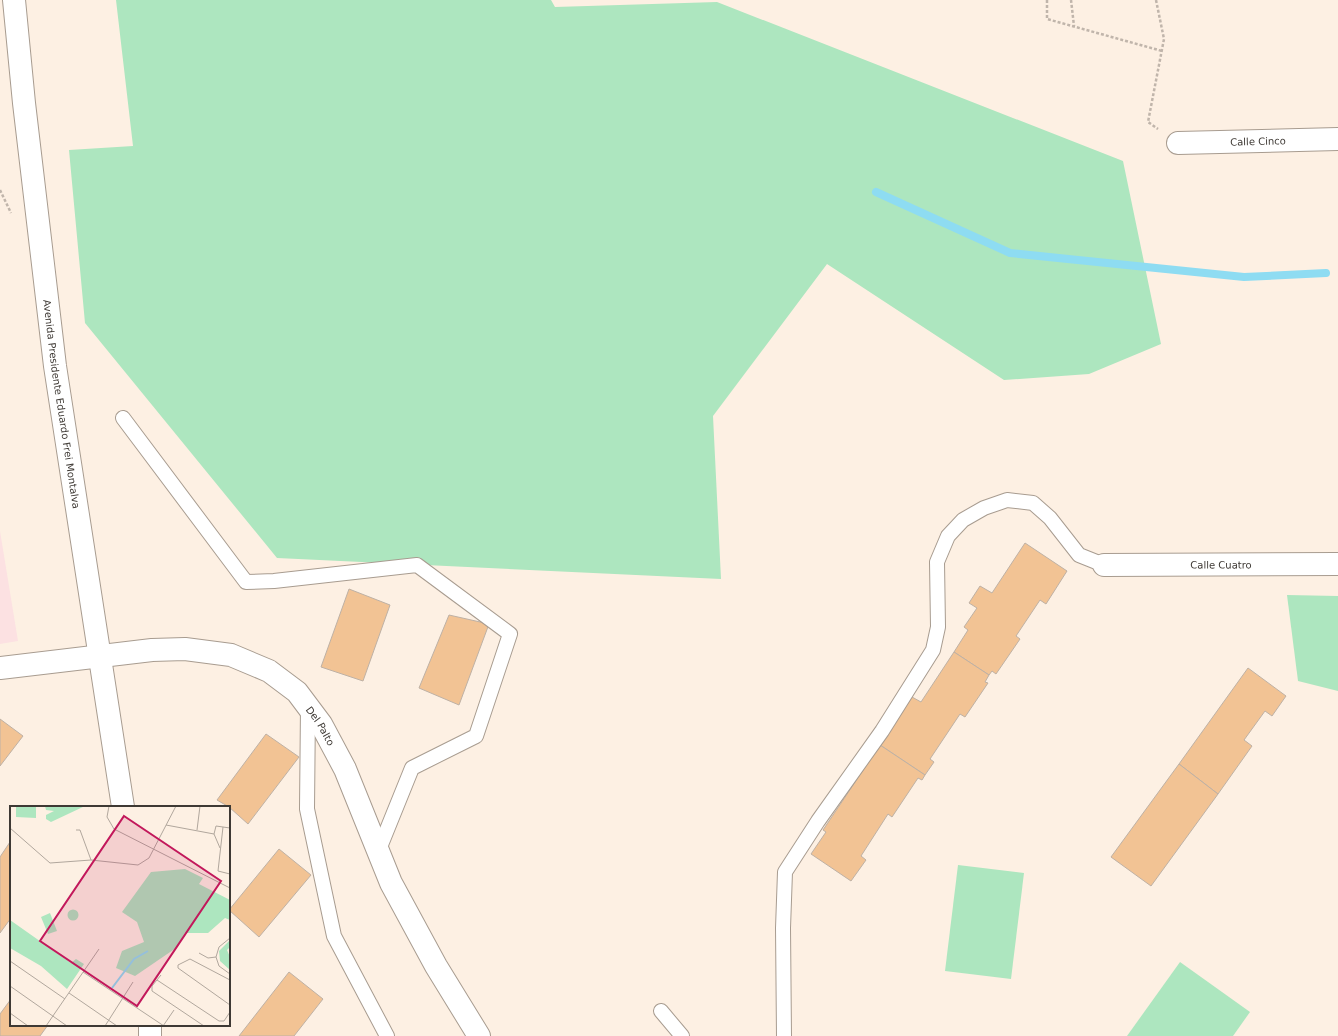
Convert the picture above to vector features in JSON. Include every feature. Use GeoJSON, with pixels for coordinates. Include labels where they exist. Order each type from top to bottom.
{"type":"FeatureCollection","features":[{"type":"Feature","properties":{"kind":"street","name":"Avenida Presidente Eduardo Frei Montalva"},"geometry":{"type":"LineString","coordinates":[[14,0],[54,359],[124,806]]}},
{"type":"Feature","properties":{"kind":"street","name":"Calle Cinco"},"geometry":{"type":"LineString","coordinates":[[1178,143],[1338,139]]}},
{"type":"Feature","properties":{"kind":"street","name":"Calle Cuatro"},"geometry":{"type":"LineString","coordinates":[[1104,565],[1338,564]]}},
{"type":"Feature","properties":{"kind":"street","name":"Del Palto"},"geometry":{"type":"LineString","coordinates":[[0,668],[101,658],[152,650],[185,649],[231,655],[269,671],[297,692],[321,724],[344,769],[391,883],[432,960],[479,1036]]}},
{"type":"Feature","properties":{"kind":"lane"},"geometry":{"type":"LineString","coordinates":[[123,418],[246,582],[274,582],[417,565],[510,634],[476,736],[412,768],[378,852]]}},
{"type":"Feature","properties":{"kind":"lane"},"geometry":{"type":"LineString","coordinates":[[784,1036],[783,928],[785,872],[818,821],[887,724],[933,650],[938,627],[937,562],[948,536],[963,520],[984,508],[1007,500],[1033,504],[1050,518],[1079,555],[1104,565]]}},
{"type":"Feature","properties":{"kind":"lane"},"geometry":{"type":"LineString","coordinates":[[308,706],[307,809],[334,936],[386,1036]]}},
{"type":"Feature","properties":{"kind":"lane"},"geometry":{"type":"LineString","coordinates":[[661,1011],[682,1036]]}},
{"type":"Feature","properties":{"kind":"path"},"geometry":{"type":"LineString","coordinates":[[1047,0],[1047,19],[1162,51]]}},
{"type":"Feature","properties":{"kind":"path"},"geometry":{"type":"LineString","coordinates":[[1071,0],[1074,26]]}},
{"type":"Feature","properties":{"kind":"path"},"geometry":{"type":"LineString","coordinates":[[1156,0],[1164,39],[1148,122],[1178,143]]}},
{"type":"Feature","properties":{"kind":"shaded area"},"geometry":{"type":"Polygon","coordinates":[[[0,531],[18,641],[0,644],[0,531]]]}},
{"type":"Feature","properties":{"kind":"green space"},"geometry":{"type":"Polygon","coordinates":[[[116,0],[551,0],[555,7],[717,2],[1123,161],[1161,344],[1089,374],[1004,380],[827,264],[713,416],[721,579],[277,558],[85,323],[69,150],[133,146],[116,0]]]}},
{"type":"Feature","properties":{"kind":"green space"},"geometry":{"type":"Polygon","coordinates":[[[1287,595],[1338,596],[1338,691],[1298,681],[1287,595]]]}},
{"type":"Feature","properties":{"kind":"green space"},"geometry":{"type":"Polygon","coordinates":[[[958,865],[1024,873],[1011,979],[945,971],[958,865]]]}},
{"type":"Feature","properties":{"kind":"green space"},"geometry":{"type":"Polygon","coordinates":[[[1180,962],[1250,1012],[1233,1036],[1127,1036],[1180,962]]]}},
{"type":"Feature","properties":{"kind":"building"},"geometry":{"type":"Polygon","coordinates":[[[1025,543],[1067,571],[1046,604],[1040,600],[1016,636],[1020,639],[996,674],[992,671],[989,675],[954,652],[968,630],[964,627],[977,608],[969,603],[980,586],[992,593],[1025,543]]]}},
{"type":"Feature","properties":{"kind":"building"},"geometry":{"type":"Polygon","coordinates":[[[349,589],[390,605],[363,681],[321,667],[349,589]]]}},
{"type":"Feature","properties":{"kind":"building"},"geometry":{"type":"Polygon","coordinates":[[[449,615],[489,624],[459,705],[419,688],[449,615]]]}},
{"type":"Feature","properties":{"kind":"building"},"geometry":{"type":"Polygon","coordinates":[[[954,652],[989,675],[985,682],[988,683],[965,717],[960,714],[930,759],[934,762],[925,775],[880,745],[912,697],[921,702],[954,652]]]}},
{"type":"Feature","properties":{"kind":"building"},"geometry":{"type":"Polygon","coordinates":[[[1248,668],[1286,696],[1272,716],[1265,711],[1244,740],[1252,746],[1218,794],[1179,764],[1248,668]]]}},
{"type":"Feature","properties":{"kind":"building"},"geometry":{"type":"Polygon","coordinates":[[[0,719],[23,736],[0,766],[0,719]]]}},
{"type":"Feature","properties":{"kind":"building"},"geometry":{"type":"Polygon","coordinates":[[[266,734],[299,757],[248,824],[230,808],[230,806],[217,800],[266,734]]]}},
{"type":"Feature","properties":{"kind":"building"},"geometry":{"type":"Polygon","coordinates":[[[880,745],[925,775],[922,780],[918,778],[892,817],[888,814],[861,856],[866,860],[851,881],[811,854],[826,832],[823,830],[880,745]]]}},
{"type":"Feature","properties":{"kind":"building"},"geometry":{"type":"Polygon","coordinates":[[[1179,764],[1218,794],[1151,886],[1111,857],[1179,764]]]}},
{"type":"Feature","properties":{"kind":"building"},"geometry":{"type":"Polygon","coordinates":[[[10,842],[10,919],[0,933],[0,857],[10,842]]]}},
{"type":"Feature","properties":{"kind":"building"},"geometry":{"type":"Polygon","coordinates":[[[279,849],[311,875],[259,937],[230,911],[230,909],[279,849]]]}},
{"type":"Feature","properties":{"kind":"building"},"geometry":{"type":"Polygon","coordinates":[[[289,972],[323,999],[294,1036],[239,1036],[289,972]]]}},
{"type":"Feature","properties":{"kind":"building"},"geometry":{"type":"Polygon","coordinates":[[[10,1000],[10,1026],[47,1026],[40,1036],[0,1036],[0,1014],[10,1000]]]}},
{"type":"Feature","properties":{"kind":"waterway"},"geometry":{"type":"LineString","coordinates":[[876,192],[1010,253],[1244,277],[1326,273]]}}]}
